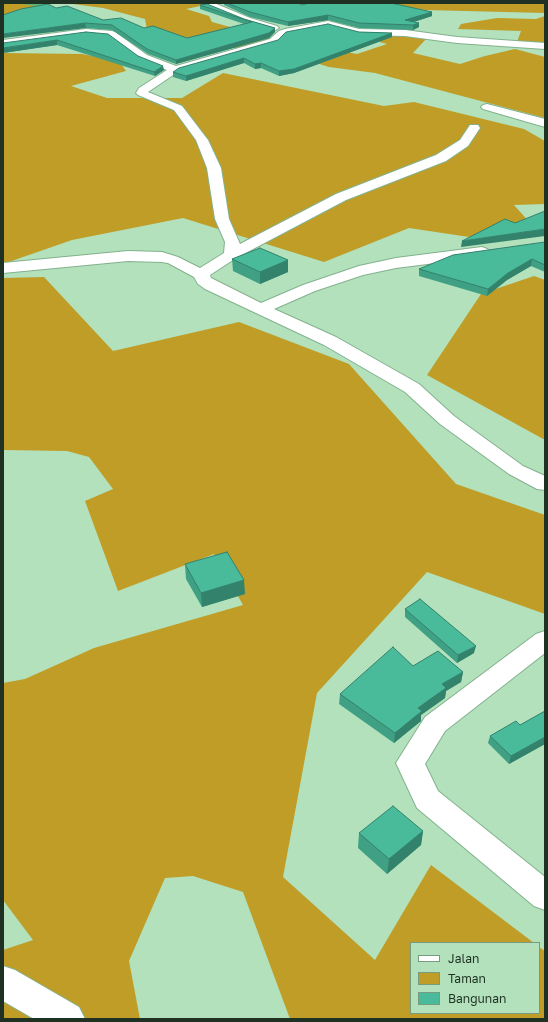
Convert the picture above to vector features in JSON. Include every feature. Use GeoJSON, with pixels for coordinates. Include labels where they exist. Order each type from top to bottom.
{"type":"FeatureCollection","features":[{"type":"Feature","properties":{"kind":"street"},"geometry":{"type":"LineString","coordinates":[[209,4],[246,20],[288,31]]}},
{"type":"Feature","properties":{"kind":"street"},"geometry":{"type":"LineString","coordinates":[[231,255],[233,242],[222,219],[214,168],[202,140],[178,108],[142,93],[143,90],[176,69],[274,41],[282,33],[350,20]]}},
{"type":"Feature","properties":{"kind":"street"},"geometry":{"type":"LineString","coordinates":[[328,24],[359,32],[405,33],[457,40],[545,46]]}},
{"type":"Feature","properties":{"kind":"street"},"geometry":{"type":"LineString","coordinates":[[3,43],[86,32],[112,34],[143,57],[176,69]]}},
{"type":"Feature","properties":{"kind":"street"},"geometry":{"type":"LineString","coordinates":[[487,107],[545,123]]}},
{"type":"Feature","properties":{"kind":"street"},"geometry":{"type":"LineString","coordinates":[[201,274],[231,255],[341,197],[441,158],[464,143],[474,128]]}},
{"type":"Feature","properties":{"kind":"street"},"geometry":{"type":"LineString","coordinates":[[260,309],[309,288],[359,271],[396,263],[498,250]]}},
{"type":"Feature","properties":{"kind":"street"},"geometry":{"type":"LineString","coordinates":[[3,268],[143,255],[173,260],[201,274],[204,281],[211,286],[330,341],[412,388],[447,420],[516,470],[545,484]]}},
{"type":"Feature","properties":{"kind":"street"},"geometry":{"type":"LineString","coordinates":[[545,640],[435,724],[410,763],[427,799],[545,896]]}},
{"type":"Feature","properties":{"kind":"street"},"geometry":{"type":"LineString","coordinates":[[3,982],[67,1019]]}},
{"type":"Feature","properties":{"kind":"green space"},"geometry":{"type":"Polygon","coordinates":[[[3,3],[55,3],[3,15],[3,3]]]}},
{"type":"Feature","properties":{"kind":"green space"},"geometry":{"type":"Polygon","coordinates":[[[65,3],[215,3],[186,9],[209,16],[212,22],[274,39],[357,54],[387,44],[361,37],[373,33],[427,38],[413,53],[460,64],[515,49],[545,57],[545,118],[375,73],[329,67],[297,57],[243,50],[147,29],[145,19],[103,8],[65,3]]]}},
{"type":"Feature","properties":{"kind":"green space"},"geometry":{"type":"Polygon","coordinates":[[[386,3],[545,3],[545,13],[425,10],[386,3]]]}},
{"type":"Feature","properties":{"kind":"green space"},"geometry":{"type":"Polygon","coordinates":[[[545,16],[545,44],[517,42],[521,31],[458,29],[461,24],[497,18],[536,19],[545,16]]]}},
{"type":"Feature","properties":{"kind":"green space"},"geometry":{"type":"Polygon","coordinates":[[[3,53],[82,54],[119,61],[126,71],[71,86],[107,98],[182,98],[223,73],[384,106],[414,102],[524,129],[545,141],[545,204],[514,205],[531,224],[496,241],[409,228],[324,262],[183,218],[72,240],[3,264],[3,53]]]}},
{"type":"Feature","properties":{"kind":"green space"},"geometry":{"type":"Polygon","coordinates":[[[534,276],[545,280],[545,440],[427,375],[481,294],[534,276]]]}},
{"type":"Feature","properties":{"kind":"green space"},"geometry":{"type":"Polygon","coordinates":[[[44,277],[113,351],[239,322],[349,364],[456,484],[545,515],[545,614],[427,572],[317,693],[283,877],[375,960],[431,865],[533,942],[410,942],[410,1014],[540,1014],[540,948],[545,951],[545,1019],[290,1019],[243,892],[193,876],[165,878],[129,961],[140,1019],[3,1019],[3,950],[33,940],[3,900],[3,683],[25,679],[94,648],[243,605],[214,554],[118,591],[85,501],[113,489],[89,457],[67,451],[3,450],[3,278],[44,277]]]}},
{"type":"Feature","properties":{"kind":"building"},"geometry":{"type":"Polygon","coordinates":[[[227,3],[298,3],[302,5],[309,3],[391,3],[432,12],[405,20],[419,23],[413,25],[359,23],[328,15],[288,22],[250,12],[227,3]]]}},
{"type":"Feature","properties":{"kind":"building"},"geometry":{"type":"Polygon","coordinates":[[[48,4],[56,8],[67,6],[103,20],[121,18],[144,28],[153,26],[187,38],[252,22],[200,5],[207,4],[244,19],[275,28],[269,33],[176,60],[147,49],[112,25],[85,23],[3,34],[3,15],[21,9],[48,4]]]}},
{"type":"Feature","properties":{"kind":"building"},"geometry":{"type":"Polygon","coordinates":[[[328,24],[359,32],[392,33],[294,69],[279,71],[261,63],[255,64],[244,58],[186,76],[173,72],[179,68],[278,40],[286,32],[328,24]]]}},
{"type":"Feature","properties":{"kind":"building"},"geometry":{"type":"Polygon","coordinates":[[[86,32],[108,34],[138,56],[163,66],[154,72],[57,40],[3,48],[3,43],[86,32]]]}},
{"type":"Feature","properties":{"kind":"building"},"geometry":{"type":"Polygon","coordinates":[[[545,211],[545,229],[462,241],[505,219],[515,223],[545,211]]]}},
{"type":"Feature","properties":{"kind":"building"},"geometry":{"type":"Polygon","coordinates":[[[545,242],[545,265],[532,259],[508,273],[488,289],[419,269],[453,255],[545,242]]]}},
{"type":"Feature","properties":{"kind":"building"},"geometry":{"type":"Polygon","coordinates":[[[260,248],[288,260],[260,272],[232,259],[260,248]]]}},
{"type":"Feature","properties":{"kind":"building"},"geometry":{"type":"Polygon","coordinates":[[[227,552],[244,580],[201,593],[185,564],[227,552]]]}},
{"type":"Feature","properties":{"kind":"building"},"geometry":{"type":"Polygon","coordinates":[[[420,599],[476,646],[458,655],[405,609],[420,599]]]}},
{"type":"Feature","properties":{"kind":"building"},"geometry":{"type":"Polygon","coordinates":[[[393,647],[413,666],[438,651],[463,672],[442,684],[446,688],[418,708],[422,711],[395,733],[340,694],[393,647]]]}},
{"type":"Feature","properties":{"kind":"building"},"geometry":{"type":"Polygon","coordinates":[[[545,711],[545,737],[511,756],[490,736],[516,721],[520,725],[545,711]]]}},
{"type":"Feature","properties":{"kind":"building"},"geometry":{"type":"Polygon","coordinates":[[[393,806],[423,831],[389,859],[359,833],[393,806]]]}},
{"type":"Feature","properties":{"kind":"waterway"},"geometry":{"type":"LineString","coordinates":[[16,3],[36,5],[57,3]]}}]}
